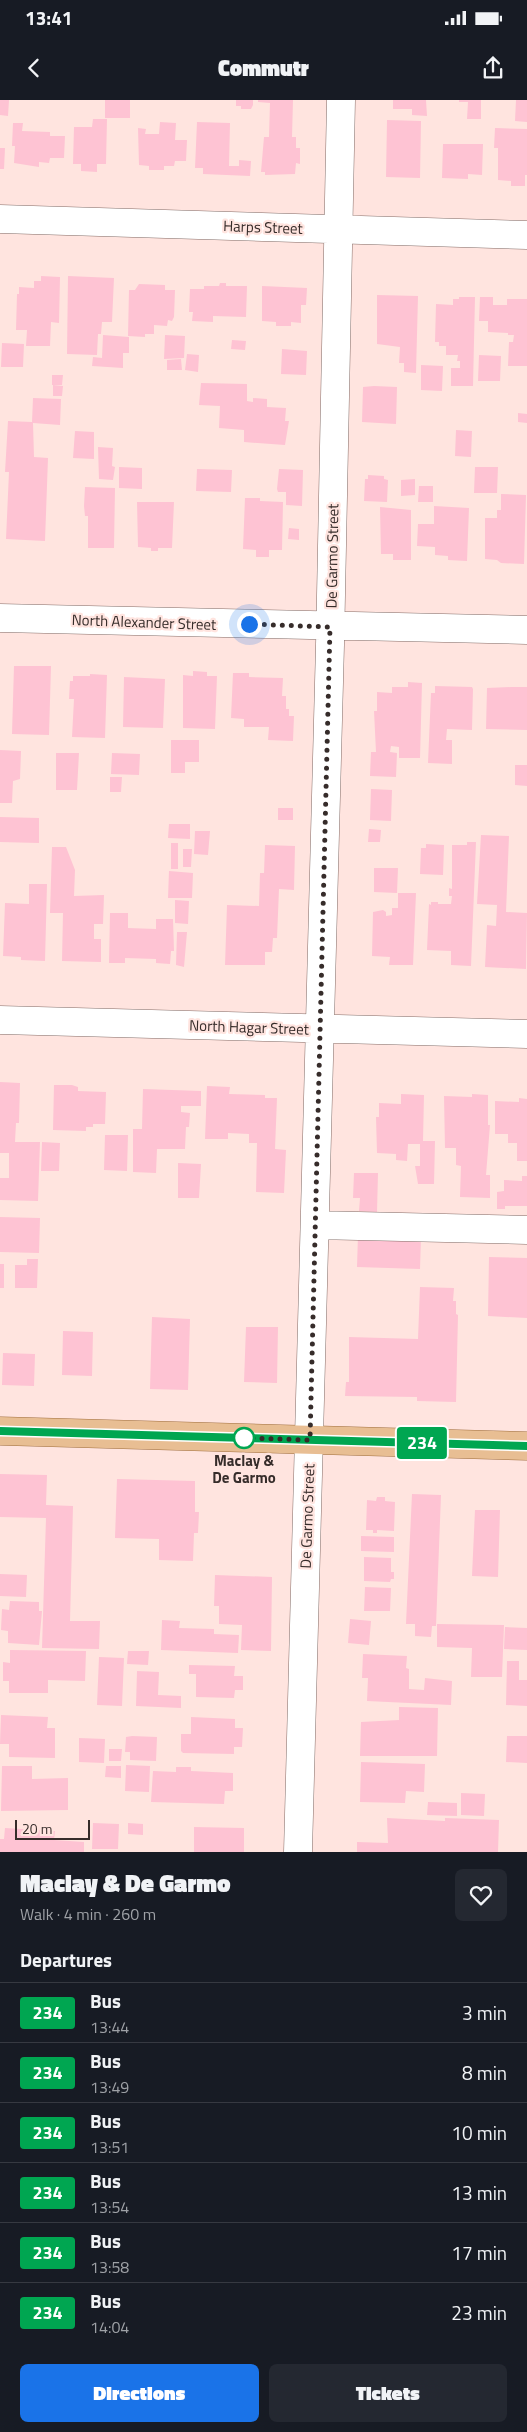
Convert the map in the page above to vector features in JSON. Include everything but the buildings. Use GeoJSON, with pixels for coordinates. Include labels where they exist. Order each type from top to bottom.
{"type":"FeatureCollection","features":[{"type":"Feature","properties":{"kind":"main road"},"geometry":{"type":"LineString","coordinates":[[0,1431],[527,1446]]}},
{"type":"Feature","properties":{"kind":"street","name":"De Garmo Street"},"geometry":{"type":"LineString","coordinates":[[298,1852],[330,627],[341,100]]}},
{"type":"Feature","properties":{"kind":"street","name":"Harps Street"},"geometry":{"type":"LineString","coordinates":[[0,219],[527,235]]}},
{"type":"Feature","properties":{"kind":"street","name":"North Alexander Street"},"geometry":{"type":"LineString","coordinates":[[0,618],[527,630]]}},
{"type":"Feature","properties":{"kind":"street","name":"North Hagar Street"},"geometry":{"type":"LineString","coordinates":[[0,1020],[527,1034]]}},
{"type":"Feature","properties":{"kind":"street"},"geometry":{"type":"LineString","coordinates":[[315,1225],[527,1230]]}},
{"type":"Feature","properties":{"kind":"bus line","name":"234"},"geometry":{"type":"LineString","coordinates":[[0,1431],[527,1446]]}},
{"type":"Feature","properties":{"kind":"place","name":"Maclay & De Garmo"},"geometry":{"type":"Point","coordinates":[244,1438]}},
{"type":"Feature","properties":{"kind":"route"},"geometry":{"type":"LineString","coordinates":[[244,1438],[310,1440],[330,627],[249,624]]}}]}
